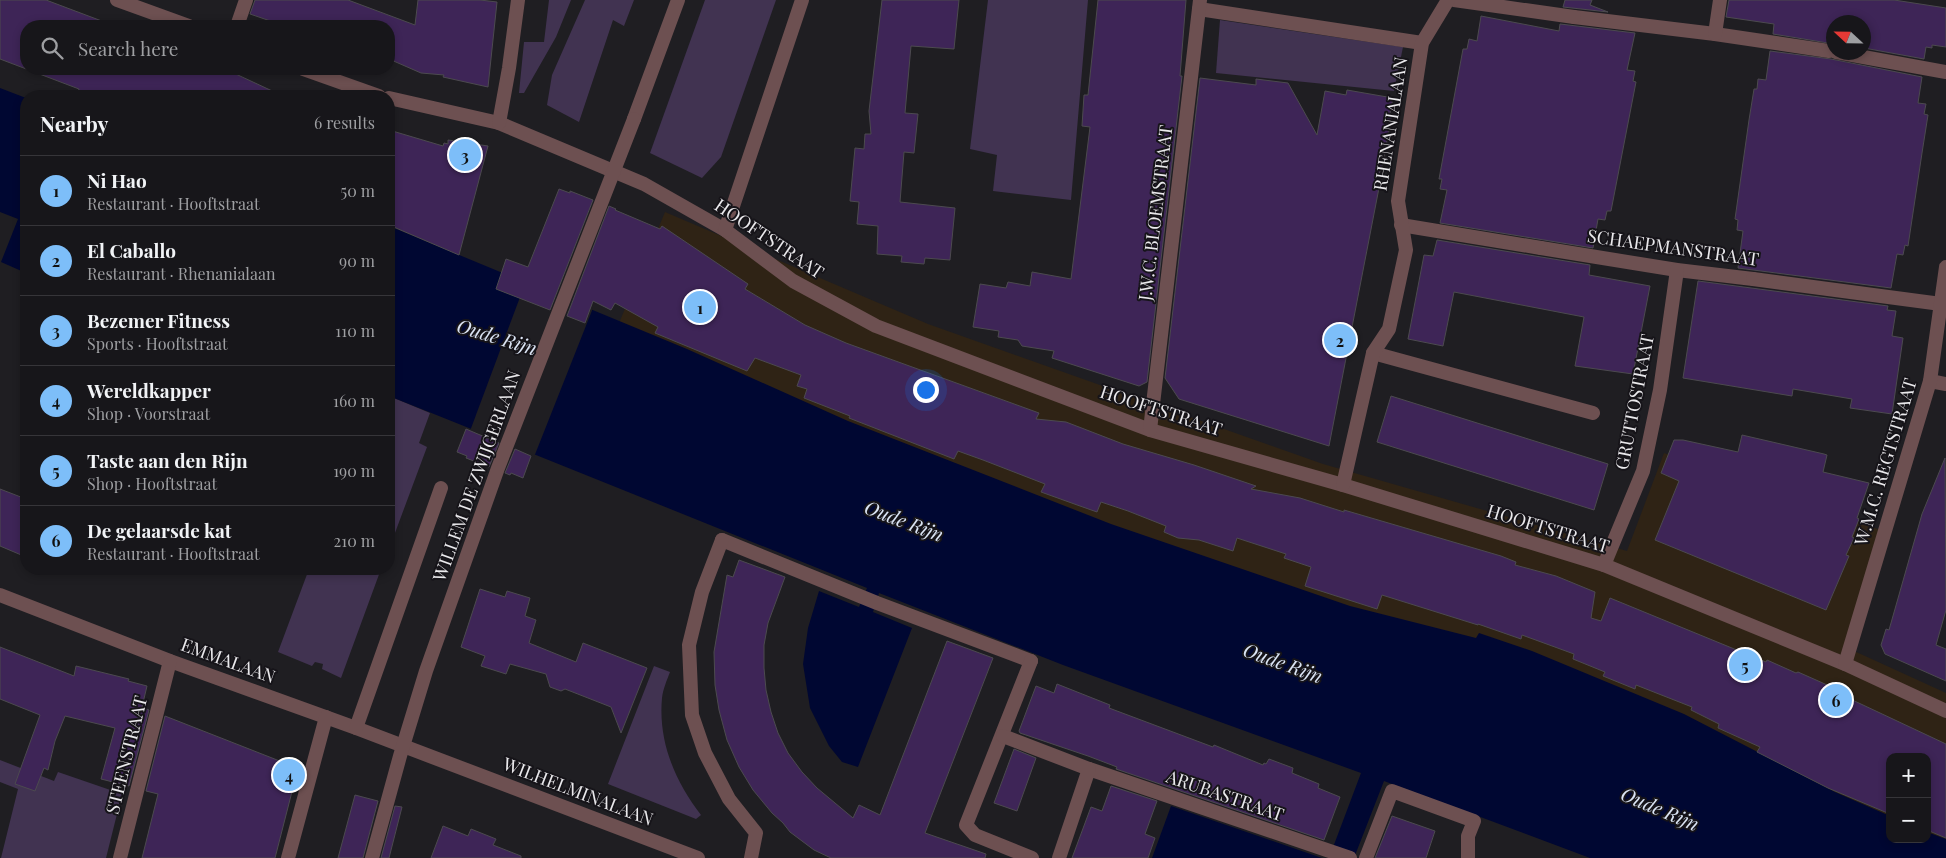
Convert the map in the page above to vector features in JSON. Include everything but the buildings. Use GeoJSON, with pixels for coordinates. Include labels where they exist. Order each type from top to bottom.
{"type":"FeatureCollection","features":[{"type":"Feature","properties":{"kind":"street"},"geometry":{"type":"LineString","coordinates":[[117,0],[172,20]]}},
{"type":"Feature","properties":{"kind":"street"},"geometry":{"type":"LineString","coordinates":[[239,20],[246,0]]}},
{"type":"Feature","properties":{"kind":"street"},"geometry":{"type":"LineString","coordinates":[[499,123],[518,0]]}},
{"type":"Feature","properties":{"kind":"street","name":"WILLEM DE ZWIJGERLAAN"},"geometry":{"type":"LineString","coordinates":[[372,858],[400,756],[429,662],[498,468],[634,119],[678,0]]}},
{"type":"Feature","properties":{"kind":"street"},"geometry":{"type":"LineString","coordinates":[[725,230],[802,0]]}},
{"type":"Feature","properties":{"kind":"street","name":"RHENANIALAAN"},"geometry":{"type":"LineString","coordinates":[[1344,484],[1373,354],[1390,329],[1406,250],[1398,201],[1422,43],[1448,0]]}},
{"type":"Feature","properties":{"kind":"street"},"geometry":{"type":"LineString","coordinates":[[1454,0],[1574,18],[1715,34],[1826,51]]}},
{"type":"Feature","properties":{"kind":"street"},"geometry":{"type":"LineString","coordinates":[[1715,34],[1720,0]]}},
{"type":"Feature","properties":{"kind":"street","name":"RHENANIALAAN"},"geometry":{"type":"LineString","coordinates":[[1199,4],[1422,43]]}},
{"type":"Feature","properties":{"kind":"street","name":"J.W.C. BLOEMSTRAAT"},"geometry":{"type":"LineString","coordinates":[[1150,430],[1199,4]]}},
{"type":"Feature","properties":{"kind":"street"},"geometry":{"type":"LineString","coordinates":[[1871,59],[1946,72]]}},
{"type":"Feature","properties":{"kind":"street"},"geometry":{"type":"LineString","coordinates":[[320,75],[363,90]]}},
{"type":"Feature","properties":{"kind":"street","name":"HOOFTSTRAAT"},"geometry":{"type":"LineString","coordinates":[[395,99],[499,123],[644,184],[725,230],[793,281],[876,326],[1150,430],[1344,484],[1604,565],[1845,664],[1946,711]]}},
{"type":"Feature","properties":{"kind":"street","name":"SCHAEPMANSTRAAT"},"geometry":{"type":"LineString","coordinates":[[1401,225],[1677,270],[1941,304]]}},
{"type":"Feature","properties":{"kind":"street","name":"W.M.C. REGTSTRAAT"},"geometry":{"type":"LineString","coordinates":[[1845,664],[1930,381],[1946,266]]}},
{"type":"Feature","properties":{"kind":"street","name":"GRUTTOSTRAAT"},"geometry":{"type":"LineString","coordinates":[[1604,565],[1643,471],[1660,390],[1677,270]]}},
{"type":"Feature","properties":{"kind":"street"},"geometry":{"type":"LineString","coordinates":[[1373,354],[1593,414]]}},
{"type":"Feature","properties":{"kind":"street"},"geometry":{"type":"LineString","coordinates":[[1930,381],[1946,384]]}},
{"type":"Feature","properties":{"kind":"street"},"geometry":{"type":"LineString","coordinates":[[356,728],[441,488]]}},
{"type":"Feature","properties":{"kind":"street"},"geometry":{"type":"LineString","coordinates":[[751,858],[756,833],[729,799],[705,753],[692,715],[689,645],[702,592],[722,540],[877,603],[1031,661],[1003,736],[966,825],[975,835],[1032,858]]}},
{"type":"Feature","properties":{"kind":"street","name":"EMMALAAN"},"geometry":{"type":"LineString","coordinates":[[0,595],[170,661],[444,761]]}},
{"type":"Feature","properties":{"kind":"street","name":"STEENSTRAAT"},"geometry":{"type":"LineString","coordinates":[[120,858],[170,661]]}},
{"type":"Feature","properties":{"kind":"street"},"geometry":{"type":"LineString","coordinates":[[288,858],[326,717]]}},
{"type":"Feature","properties":{"kind":"street","name":"ARUBASTRAAT"},"geometry":{"type":"LineString","coordinates":[[1003,736],[1089,769],[1350,858]]}},
{"type":"Feature","properties":{"kind":"street","name":"WILHELMINALAAN"},"geometry":{"type":"LineString","coordinates":[[444,761],[698,858]]}},
{"type":"Feature","properties":{"kind":"street"},"geometry":{"type":"LineString","coordinates":[[1059,858],[1089,769]]}},
{"type":"Feature","properties":{"kind":"street"},"geometry":{"type":"LineString","coordinates":[[1366,858],[1392,790],[1474,821],[1468,836],[1468,858]]}},
{"type":"Feature","properties":{"kind":"shaded area"},"geometry":{"type":"Polygon","coordinates":[[[549,0],[571,0],[556,37],[524,93],[519,93],[524,42],[544,42],[549,0]]]}},
{"type":"Feature","properties":{"kind":"shaded area"},"geometry":{"type":"Polygon","coordinates":[[[585,0],[634,0],[624,26],[613,20],[579,122],[547,105],[552,75],[585,0]]]}},
{"type":"Feature","properties":{"kind":"shaded area"},"geometry":{"type":"Polygon","coordinates":[[[705,0],[776,0],[721,157],[702,178],[650,153],[705,0]]]}},
{"type":"Feature","properties":{"kind":"shaded area"},"geometry":{"type":"Polygon","coordinates":[[[988,0],[1088,0],[1071,200],[993,191],[997,155],[970,149],[988,0]]]}},
{"type":"Feature","properties":{"kind":"shaded area"},"geometry":{"type":"Polygon","coordinates":[[[1220,20],[1403,47],[1394,91],[1216,73],[1220,20]]]}},
{"type":"Feature","properties":{"kind":"shaded area"},"geometry":{"type":"Polygon","coordinates":[[[665,212],[928,324],[1323,464],[1627,551],[1664,453],[1889,533],[1852,650],[1946,693],[1946,858],[1915,858],[1340,636],[617,328],[665,212]]]}},
{"type":"Feature","properties":{"kind":"shaded area"},"geometry":{"type":"Polygon","coordinates":[[[395,398],[430,413],[419,443],[427,447],[395,533],[395,398]]]}},
{"type":"Feature","properties":{"kind":"shaded area"},"geometry":{"type":"Polygon","coordinates":[[[307,575],[379,575],[341,678],[322,669],[323,664],[315,662],[312,666],[278,652],[307,575]]]}},
{"type":"Feature","properties":{"kind":"shaded area"},"geometry":{"type":"Polygon","coordinates":[[[654,666],[670,672],[662,698],[663,730],[670,760],[676,775],[701,815],[696,819],[608,784],[654,666]]]}},
{"type":"Feature","properties":{"kind":"shaded area"},"geometry":{"type":"Polygon","coordinates":[[[0,760],[54,781],[58,772],[122,794],[106,858],[1,858],[18,789],[0,782],[0,760]]]}},
{"type":"Feature","properties":{"kind":"water"},"geometry":{"type":"Polygon","coordinates":[[[0,88],[20,96],[20,270],[1,262],[18,219],[0,212],[0,88]]]}},
{"type":"Feature","properties":{"kind":"water","name":"Oude Rijn"},"geometry":{"type":"Polygon","coordinates":[[[395,228],[687,349],[848,421],[1111,524],[1350,606],[1476,638],[1479,633],[1532,651],[1684,714],[1835,792],[1886,814],[1886,843],[1931,843],[1931,833],[1946,839],[1946,858],[1590,858],[1384,781],[1354,858],[1329,858],[1361,773],[1063,665],[879,593],[873,612],[912,628],[858,767],[842,762],[829,746],[810,708],[803,664],[808,628],[819,591],[859,607],[867,588],[395,398],[395,228]]]}},
{"type":"Feature","properties":{"kind":"water"},"geometry":{"type":"Polygon","coordinates":[[[1171,806],[1322,858],[1152,858],[1171,806]]]}},
{"type":"Feature","properties":{"kind":"pier"},"geometry":{"type":"Polygon","coordinates":[[[526,281],[593,308],[534,457],[470,431],[526,281]]]}},
{"type":"Feature","properties":{"kind":"place","name":"Bezemer Fitness"},"geometry":{"type":"Point","coordinates":[465,155]}},
{"type":"Feature","properties":{"kind":"place","name":"Ni Hao"},"geometry":{"type":"Point","coordinates":[700,307]}},
{"type":"Feature","properties":{"kind":"place","name":"El Caballo"},"geometry":{"type":"Point","coordinates":[1340,340]}},
{"type":"Feature","properties":{"kind":"place","name":"Taste aan den Rijn"},"geometry":{"type":"Point","coordinates":[1745,665]}},
{"type":"Feature","properties":{"kind":"place","name":"De gelaarsde kat"},"geometry":{"type":"Point","coordinates":[1836,700]}},
{"type":"Feature","properties":{"kind":"place","name":"Wereldkapper"},"geometry":{"type":"Point","coordinates":[289,775]}}]}
